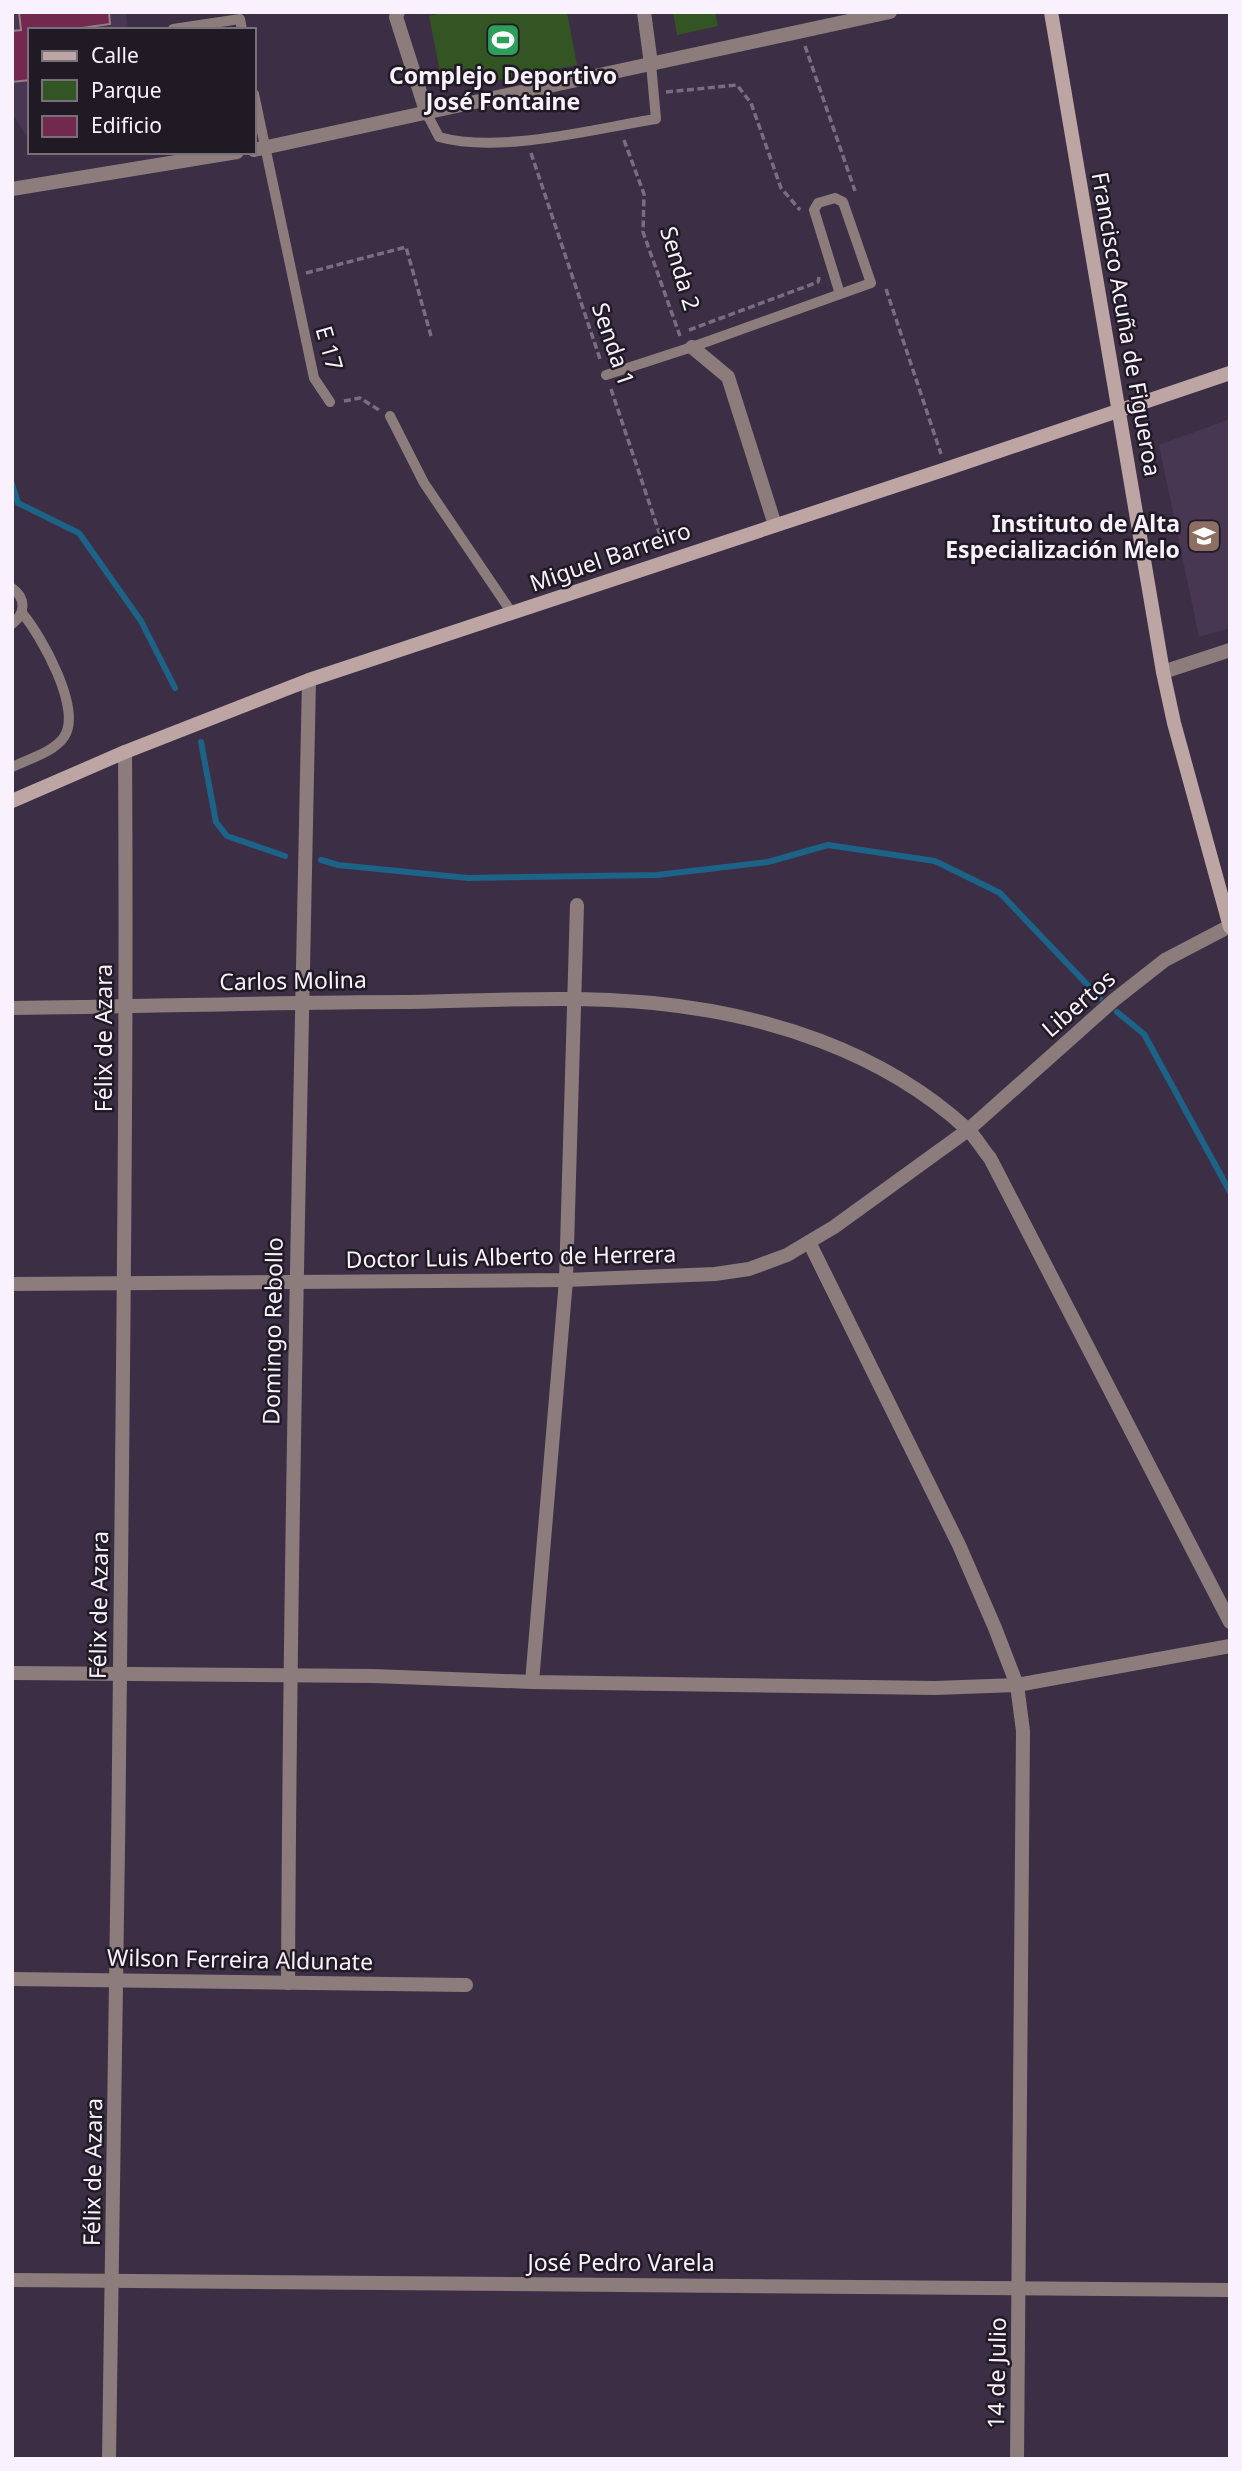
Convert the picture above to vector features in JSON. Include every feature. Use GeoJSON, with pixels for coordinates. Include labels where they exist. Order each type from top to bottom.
{"type":"FeatureCollection","features":[{"type":"Feature","properties":{"kind":"street"},"geometry":{"type":"LineString","coordinates":[[398,12],[396,18],[427,114]]}},
{"type":"Feature","properties":{"kind":"street"},"geometry":{"type":"LineString","coordinates":[[643,12],[651,64]]}},
{"type":"Feature","properties":{"kind":"street"},"geometry":{"type":"LineString","coordinates":[[259,149],[890,12]]}},
{"type":"Feature","properties":{"kind":"street","name":"Francisco Acuña de Figueroa"},"geometry":{"type":"LineString","coordinates":[[1051,12],[1163,671],[1174,723],[1230,927]]}},
{"type":"Feature","properties":{"kind":"street"},"geometry":{"type":"LineString","coordinates":[[12,189],[225,154]]}},
{"type":"Feature","properties":{"kind":"street"},"geometry":{"type":"LineString","coordinates":[[692,347],[728,377],[775,525]]}},
{"type":"Feature","properties":{"kind":"street","name":"Miguel Barreiro"},"geometry":{"type":"LineString","coordinates":[[12,801],[125,752],[309,680],[1230,373]]}},
{"type":"Feature","properties":{"kind":"street"},"geometry":{"type":"LineString","coordinates":[[1163,671],[1230,650]]}},
{"type":"Feature","properties":{"kind":"street","name":"Domingo Rebollo"},"geometry":{"type":"LineString","coordinates":[[288,1983],[295,1281],[309,680]]}},
{"type":"Feature","properties":{"kind":"street","name":"Félix de Azara"},"geometry":{"type":"LineString","coordinates":[[109,2459],[125,1281],[125,752]]}},
{"type":"Feature","properties":{"kind":"street"},"geometry":{"type":"LineString","coordinates":[[532,1682],[566,1280],[577,905]]}},
{"type":"Feature","properties":{"kind":"street","name":"Libertos"},"geometry":{"type":"LineString","coordinates":[[968,1130],[1114,1000],[1165,960],[1230,927]]}},
{"type":"Feature","properties":{"kind":"street","name":"Carlos Molina"},"geometry":{"type":"LineString","coordinates":[[12,1008],[302,1002],[652,1003],[708,1011],[762,1023],[848,1051],[897,1076],[968,1130],[990,1158],[1230,1622]]}},
{"type":"Feature","properties":{"kind":"street","name":"Doctor Luis Alberto de Herrera"},"geometry":{"type":"LineString","coordinates":[[12,1284],[125,1281],[566,1280],[715,1274],[749,1269],[787,1255],[834,1227],[968,1130]]}},
{"type":"Feature","properties":{"kind":"street","name":"14 de Julio"},"geometry":{"type":"LineString","coordinates":[[809,1242],[960,1545],[1017,1685],[1023,1731],[1017,2459]]}},
{"type":"Feature","properties":{"kind":"street"},"geometry":{"type":"LineString","coordinates":[[12,1673],[373,1676],[532,1682],[935,1688],[1017,1685],[1230,1646]]}},
{"type":"Feature","properties":{"kind":"street","name":"Wilson Ferreira Aldunate"},"geometry":{"type":"LineString","coordinates":[[12,1979],[466,1985]]}},
{"type":"Feature","properties":{"kind":"street","name":"José Pedro Varela"},"geometry":{"type":"LineString","coordinates":[[12,2280],[1230,2290]]}},
{"type":"Feature","properties":{"kind":"lane"},"geometry":{"type":"LineString","coordinates":[[180,28],[240,19],[242,28]]}},
{"type":"Feature","properties":{"kind":"lane"},"geometry":{"type":"LineString","coordinates":[[427,114],[439,137],[460,143],[527,140],[656,119],[651,64]]}},
{"type":"Feature","properties":{"kind":"lane","name":"E 17"},"geometry":{"type":"LineString","coordinates":[[256,116],[259,149],[313,378],[330,402]]}},
{"type":"Feature","properties":{"kind":"lane"},"geometry":{"type":"LineString","coordinates":[[606,375],[871,284],[843,202],[835,198],[818,203],[814,210],[840,294]]}},
{"type":"Feature","properties":{"kind":"lane"},"geometry":{"type":"LineString","coordinates":[[390,416],[424,483],[512,613]]}},
{"type":"Feature","properties":{"kind":"lane"},"geometry":{"type":"LineString","coordinates":[[12,588],[21,595],[23,601],[22,613],[12,624]]}},
{"type":"Feature","properties":{"kind":"lane"},"geometry":{"type":"LineString","coordinates":[[12,767],[64,738],[71,723],[69,702],[36,629],[22,613]]}},
{"type":"Feature","properties":{"kind":"path"},"geometry":{"type":"LineString","coordinates":[[653,93],[737,85],[751,103],[782,188],[802,213]]}},
{"type":"Feature","properties":{"kind":"path","name":"Senda 2"},"geometry":{"type":"LineString","coordinates":[[618,125],[643,194],[643,232],[678,334],[692,347]]}},
{"type":"Feature","properties":{"kind":"path","name":"Senda 1"},"geometry":{"type":"LineString","coordinates":[[527,140],[536,174],[668,559]]}},
{"type":"Feature","properties":{"kind":"path"},"geometry":{"type":"LineString","coordinates":[[291,277],[406,247],[431,336]]}},
{"type":"Feature","properties":{"kind":"path"},"geometry":{"type":"LineString","coordinates":[[678,334],[818,282],[821,271]]}},
{"type":"Feature","properties":{"kind":"path","name":"E 17"},"geometry":{"type":"LineString","coordinates":[[330,402],[360,398],[390,416]]}},
{"type":"Feature","properties":{"kind":"shaded area"},"geometry":{"type":"Polygon","coordinates":[[[12,12],[126,12],[128,28],[28,28],[28,133],[25,134],[12,113],[12,12]]]}},
{"type":"Feature","properties":{"kind":"shaded area","name":"Instituto de Alta Especialización Melo"},"geometry":{"type":"Polygon","coordinates":[[[1230,419],[1230,628],[1199,637],[1159,445],[1230,419]]]}},
{"type":"Feature","properties":{"kind":"green space","name":"Complejo Deportivo José Fontaine"},"geometry":{"type":"Polygon","coordinates":[[[446,12],[567,12],[577,65],[477,84],[476,81],[443,87],[429,16],[446,12]]]}},
{"type":"Feature","properties":{"kind":"green space"},"geometry":{"type":"Polygon","coordinates":[[[673,12],[715,12],[718,26],[677,35],[673,12]]]}},
{"type":"Feature","properties":{"kind":"building"},"geometry":{"type":"Polygon","coordinates":[[[19,12],[109,12],[110,24],[82,28],[28,28],[28,80],[12,82],[12,31],[21,30],[19,12]]]}},
{"type":"Feature","properties":{"kind":"waterway"},"geometry":{"type":"LineString","coordinates":[[12,484],[18,503],[79,533],[141,621],[175,688]]}},
{"type":"Feature","properties":{"kind":"waterway"},"geometry":{"type":"LineString","coordinates":[[201,742],[216,822],[227,836],[285,856]]}},
{"type":"Feature","properties":{"kind":"waterway"},"geometry":{"type":"LineString","coordinates":[[321,860],[338,865],[468,878],[657,875],[768,862],[828,845],[935,861],[1000,893],[1100,998]]}},
{"type":"Feature","properties":{"kind":"waterway"},"geometry":{"type":"LineString","coordinates":[[1117,1012],[1144,1034],[1230,1192]]}},
{"type":"Feature","properties":{"kind":"place","name":"Complejo Deportivo José Fontaine"},"geometry":{"type":"Point","coordinates":[503,40]}},
{"type":"Feature","properties":{"kind":"place","name":"Instituto de Alta Especialización Melo"},"geometry":{"type":"Point","coordinates":[1204,536]}}]}
